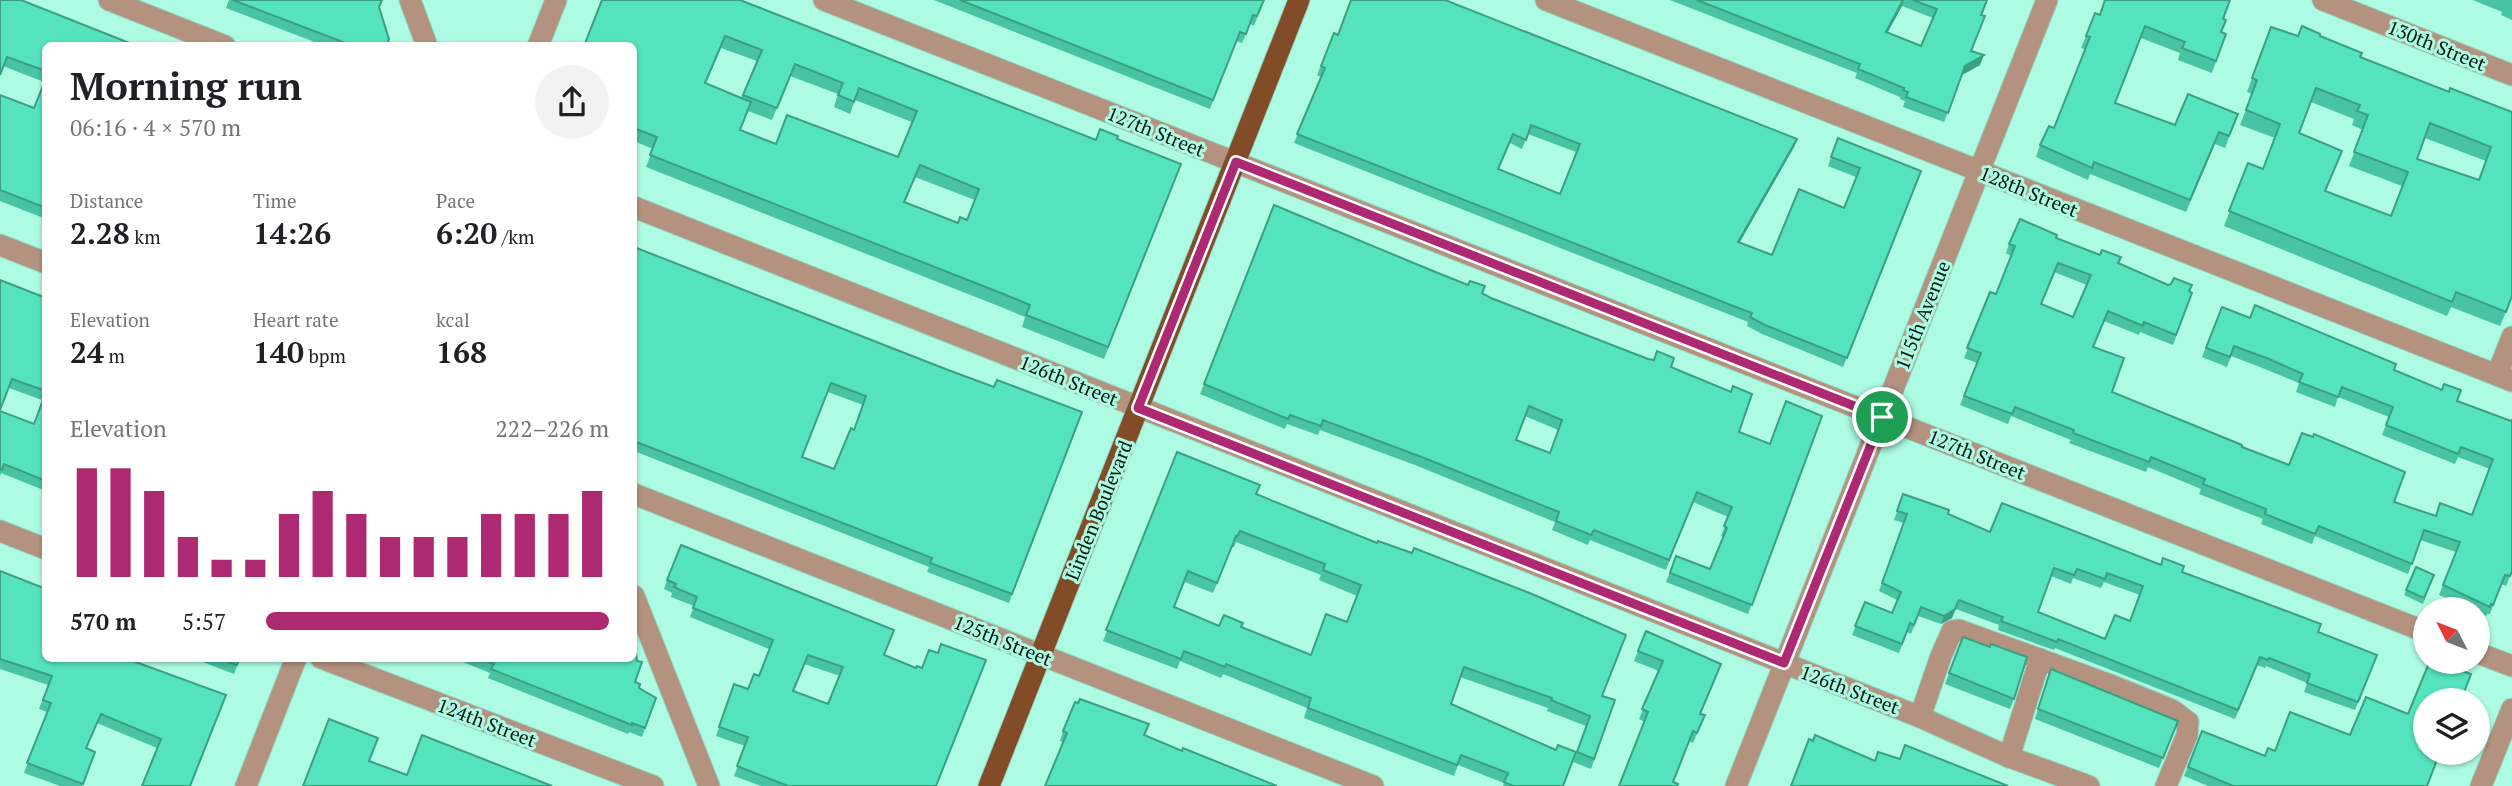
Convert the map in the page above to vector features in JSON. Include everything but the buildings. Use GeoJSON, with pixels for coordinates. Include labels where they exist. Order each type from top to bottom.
{"type":"FeatureCollection","features":[{"type":"Feature","properties":{"kind":"main road","name":"Linden Boulevard"},"geometry":{"type":"LineString","coordinates":[[989,786],[1299,0]]}},
{"type":"Feature","properties":{"kind":"street"},"geometry":{"type":"LineString","coordinates":[[109,0],[215,42]]}},
{"type":"Feature","properties":{"kind":"street"},"geometry":{"type":"LineString","coordinates":[[411,0],[426,42]]}},
{"type":"Feature","properties":{"kind":"street"},"geometry":{"type":"LineString","coordinates":[[540,42],[556,0]]}},
{"type":"Feature","properties":{"kind":"street","name":"127th Street"},"geometry":{"type":"LineString","coordinates":[[824,0],[2413,627]]}},
{"type":"Feature","properties":{"kind":"street","name":"128th Street"},"geometry":{"type":"LineString","coordinates":[[1546,0],[2505,378]]}},
{"type":"Feature","properties":{"kind":"street","name":"115th Avenue"},"geometry":{"type":"LineString","coordinates":[[1736,786],[2047,0]]}},
{"type":"Feature","properties":{"kind":"street","name":"130th Street"},"geometry":{"type":"LineString","coordinates":[[2323,0],[2512,75]]}},
{"type":"Feature","properties":{"kind":"street","name":"126th Street"},"geometry":{"type":"LineString","coordinates":[[637,208],[1920,717],[2009,757],[2089,786]]}},
{"type":"Feature","properties":{"kind":"street"},"geometry":{"type":"LineString","coordinates":[[0,245],[42,261]]}},
{"type":"Feature","properties":{"kind":"street"},"geometry":{"type":"LineString","coordinates":[[2505,378],[2512,337]]}},
{"type":"Feature","properties":{"kind":"street","name":"125th Street"},"geometry":{"type":"LineString","coordinates":[[637,495],[1373,786]]}},
{"type":"Feature","properties":{"kind":"street"},"geometry":{"type":"LineString","coordinates":[[0,531],[42,547]]}},
{"type":"Feature","properties":{"kind":"street"},"geometry":{"type":"LineString","coordinates":[[637,604],[709,786]]}},
{"type":"Feature","properties":{"kind":"street"},"geometry":{"type":"LineString","coordinates":[[1920,717],[1952,631],[1959,629],[2172,710],[2188,722],[2187,736],[2166,786]]}},
{"type":"Feature","properties":{"kind":"street"},"geometry":{"type":"LineString","coordinates":[[2490,658],[2512,666]]}},
{"type":"Feature","properties":{"kind":"street"},"geometry":{"type":"LineString","coordinates":[[2009,757],[2040,659]]}},
{"type":"Feature","properties":{"kind":"street"},"geometry":{"type":"LineString","coordinates":[[246,786],[294,662]]}},
{"type":"Feature","properties":{"kind":"street","name":"124th Street"},"geometry":{"type":"LineString","coordinates":[[330,662],[653,786]]}},
{"type":"Feature","properties":{"kind":"street"},"geometry":{"type":"LineString","coordinates":[[2482,786],[2512,709]]}},
{"type":"Feature","properties":{"kind":"route"},"geometry":{"type":"LineString","coordinates":[[1236,162],[1882,417],[1784,663],[1138,408],[1236,162]]}}]}
